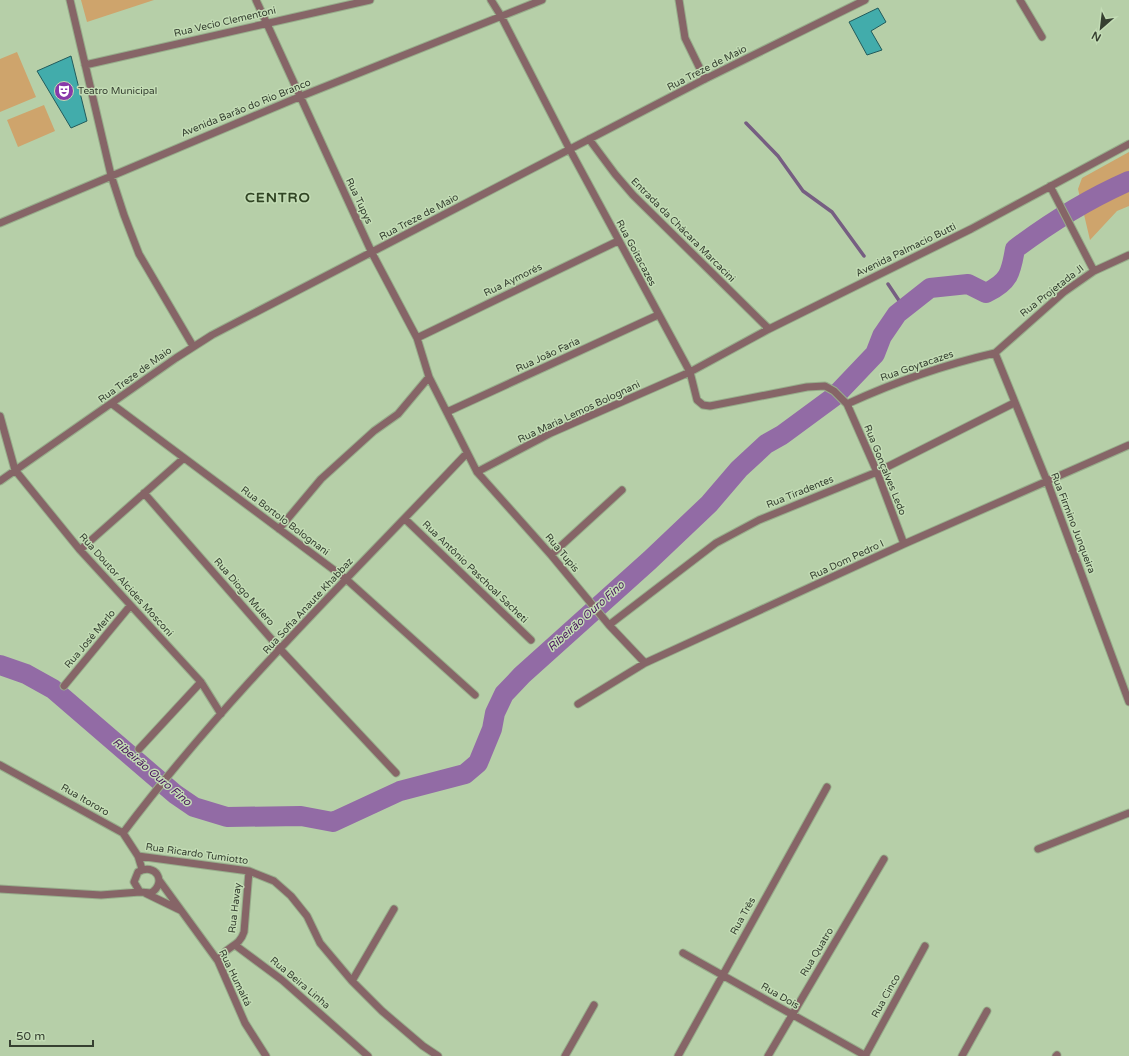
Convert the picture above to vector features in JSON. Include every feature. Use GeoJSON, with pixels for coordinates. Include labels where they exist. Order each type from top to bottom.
{"type":"FeatureCollection","features":[{"type":"Feature","properties":{"kind":"street"},"geometry":{"type":"LineString","coordinates":[[70,0],[111,175],[124,215],[139,254],[194,346]]}},
{"type":"Feature","properties":{"kind":"street","name":"Rua Tupys"},"geometry":{"type":"LineString","coordinates":[[256,0],[299,97],[372,253],[417,338],[429,377],[467,453]]}},
{"type":"Feature","properties":{"kind":"street","name":"Rua Vecio Clementoni"},"geometry":{"type":"LineString","coordinates":[[85,65],[370,0]]}},
{"type":"Feature","properties":{"kind":"street","name":"Rua Goitacazes"},"geometry":{"type":"LineString","coordinates":[[491,0],[502,16],[618,241],[690,372],[697,400],[703,405],[710,406],[807,387],[825,386]]}},
{"type":"Feature","properties":{"kind":"street","name":"Avenida Barão do Rio Branco"},"geometry":{"type":"LineString","coordinates":[[0,223],[299,97],[542,0]]}},
{"type":"Feature","properties":{"kind":"street"},"geometry":{"type":"LineString","coordinates":[[679,0],[682,27],[705,79]]}},
{"type":"Feature","properties":{"kind":"street","name":"Rua Treze de Maio"},"geometry":{"type":"LineString","coordinates":[[0,481],[194,346],[705,79],[865,0]]}},
{"type":"Feature","properties":{"kind":"street"},"geometry":{"type":"LineString","coordinates":[[1020,0],[1042,37]]}},
{"type":"Feature","properties":{"kind":"street","name":"Entrada da Chácara Marcacini"},"geometry":{"type":"LineString","coordinates":[[589,140],[633,195],[769,329]]}},
{"type":"Feature","properties":{"kind":"street","name":"Avenida Palmacio Butti"},"geometry":{"type":"LineString","coordinates":[[690,372],[769,329],[971,229],[1129,144]]}},
{"type":"Feature","properties":{"kind":"street"},"geometry":{"type":"LineString","coordinates":[[1050,186],[1064,210],[1094,271]]}},
{"type":"Feature","properties":{"kind":"street","name":"Rua Aymorés"},"geometry":{"type":"LineString","coordinates":[[417,338],[618,241]]}},
{"type":"Feature","properties":{"kind":"street","name":"Rua Projetada JI"},"geometry":{"type":"LineString","coordinates":[[995,353],[1064,292],[1094,271],[1129,255]]}},
{"type":"Feature","properties":{"kind":"street","name":"Rua João Faria"},"geometry":{"type":"LineString","coordinates":[[447,412],[658,315]]}},
{"type":"Feature","properties":{"kind":"street","name":"Rua Firmino Junqueira"},"geometry":{"type":"LineString","coordinates":[[995,353],[1046,481],[1129,702]]}},
{"type":"Feature","properties":{"kind":"street","name":"Rua Goytacazes"},"geometry":{"type":"LineString","coordinates":[[847,404],[898,381],[955,362],[995,353]]}},
{"type":"Feature","properties":{"kind":"street","name":"Rua Maria Lemos Bolognani"},"geometry":{"type":"LineString","coordinates":[[477,472],[550,433],[690,372]]}},
{"type":"Feature","properties":{"kind":"street"},"geometry":{"type":"LineString","coordinates":[[279,529],[321,479],[374,431],[398,414],[429,377]]}},
{"type":"Feature","properties":{"kind":"street","name":"Rua Gonçalves Ledo"},"geometry":{"type":"LineString","coordinates":[[825,386],[841,397],[847,404],[876,472],[904,544]]}},
{"type":"Feature","properties":{"kind":"street","name":"Rua Tiradentes"},"geometry":{"type":"LineString","coordinates":[[609,625],[716,543],[759,520],[876,472],[1014,403]]}},
{"type":"Feature","properties":{"kind":"street","name":"Rua Bortolo Bolognani"},"geometry":{"type":"LineString","coordinates":[[112,404],[346,579],[475,695]]}},
{"type":"Feature","properties":{"kind":"street"},"geometry":{"type":"LineString","coordinates":[[0,416],[15,470]]}},
{"type":"Feature","properties":{"kind":"street","name":"Rua Dom Pedro I"},"geometry":{"type":"LineString","coordinates":[[578,704],[645,663],[904,544],[1129,445]]}},
{"type":"Feature","properties":{"kind":"street","name":"Rua Tupis"},"geometry":{"type":"LineString","coordinates":[[467,453],[477,472],[551,555],[609,625],[645,663]]}},
{"type":"Feature","properties":{"kind":"street","name":"Rua Sofia Anaute Khabbaz"},"geometry":{"type":"LineString","coordinates":[[124,833],[148,800],[221,714],[346,579],[467,453]]}},
{"type":"Feature","properties":{"kind":"street"},"geometry":{"type":"LineString","coordinates":[[80,550],[184,458]]}},
{"type":"Feature","properties":{"kind":"street","name":"Rua Doutor Alcides Mosconi"},"geometry":{"type":"LineString","coordinates":[[15,470],[80,550],[201,682],[221,714]]}},
{"type":"Feature","properties":{"kind":"street"},"geometry":{"type":"LineString","coordinates":[[551,555],[622,490]]}},
{"type":"Feature","properties":{"kind":"street","name":"Rua Diogo Mulero"},"geometry":{"type":"LineString","coordinates":[[144,493],[281,650],[396,773]]}},
{"type":"Feature","properties":{"kind":"street","name":"Rua Antônio Paschoal Sacheti"},"geometry":{"type":"LineString","coordinates":[[405,518],[531,640]]}},
{"type":"Feature","properties":{"kind":"street","name":"Rua José Merlo"},"geometry":{"type":"LineString","coordinates":[[64,686],[130,606]]}},
{"type":"Feature","properties":{"kind":"street"},"geometry":{"type":"LineString","coordinates":[[139,749],[201,682]]}},
{"type":"Feature","properties":{"kind":"street","name":"Rua Itororo"},"geometry":{"type":"LineString","coordinates":[[0,765],[124,833],[138,856],[142,869]]}},
{"type":"Feature","properties":{"kind":"street","name":"Rua Três"},"geometry":{"type":"LineString","coordinates":[[678,1056],[827,786]]}},
{"type":"Feature","properties":{"kind":"street"},"geometry":{"type":"LineString","coordinates":[[1038,849],[1129,813]]}},
{"type":"Feature","properties":{"kind":"street","name":"Rua Ricardo Tumiotto"},"geometry":{"type":"LineString","coordinates":[[138,856],[249,871],[274,881],[291,896],[307,916],[320,943],[352,982],[382,1011],[423,1046],[438,1056]]}},
{"type":"Feature","properties":{"kind":"street","name":"Rua Quatro"},"geometry":{"type":"LineString","coordinates":[[768,1056],[884,859]]}},
{"type":"Feature","properties":{"kind":"street"},"geometry":{"type":"LineString","coordinates":[[142,869],[135,877],[136,888],[142,893]]}},
{"type":"Feature","properties":{"kind":"street","name":"Rua Humaitá"},"geometry":{"type":"LineString","coordinates":[[142,869],[153,871],[218,961],[245,1023],[266,1056]]}},
{"type":"Feature","properties":{"kind":"street","name":"Rua Havay"},"geometry":{"type":"LineString","coordinates":[[235,945],[241,940],[244,932],[249,871]]}},
{"type":"Feature","properties":{"kind":"street"},"geometry":{"type":"LineString","coordinates":[[0,890],[101,896],[142,893],[155,890],[159,880]]}},
{"type":"Feature","properties":{"kind":"street","name":"Rua Humaitá"},"geometry":{"type":"LineString","coordinates":[[142,893],[182,911]]}},
{"type":"Feature","properties":{"kind":"street"},"geometry":{"type":"LineString","coordinates":[[352,982],[394,909]]}},
{"type":"Feature","properties":{"kind":"street"},"geometry":{"type":"LineString","coordinates":[[218,961],[222,952],[235,945]]}},
{"type":"Feature","properties":{"kind":"street","name":"Rua Beira Linha"},"geometry":{"type":"LineString","coordinates":[[235,945],[282,980],[368,1056]]}},
{"type":"Feature","properties":{"kind":"street","name":"Rua Cinco"},"geometry":{"type":"LineString","coordinates":[[866,1056],[925,946]]}},
{"type":"Feature","properties":{"kind":"street","name":"Rua Dois"},"geometry":{"type":"LineString","coordinates":[[683,953],[866,1056]]}},
{"type":"Feature","properties":{"kind":"street"},"geometry":{"type":"LineString","coordinates":[[565,1056],[594,1005]]}},
{"type":"Feature","properties":{"kind":"street"},"geometry":{"type":"LineString","coordinates":[[962,1056],[987,1011]]}},
{"type":"Feature","properties":{"kind":"shaded area"},"geometry":{"type":"Polygon","coordinates":[[[81,0],[154,0],[87,22],[81,0]]]}},
{"type":"Feature","properties":{"kind":"shaded area"},"geometry":{"type":"Polygon","coordinates":[[[17,52],[36,97],[0,112],[0,59],[17,52]]]}},
{"type":"Feature","properties":{"kind":"shaded area"},"geometry":{"type":"Polygon","coordinates":[[[44,105],[55,131],[18,147],[7,120],[44,105]]]}},
{"type":"Feature","properties":{"kind":"shaded area"},"geometry":{"type":"Polygon","coordinates":[[[1129,152],[1129,206],[1117,211],[1090,240],[1078,189],[1082,178],[1129,152]]]}},
{"type":"Feature","properties":{"kind":"building"},"geometry":{"type":"Polygon","coordinates":[[[878,8],[886,22],[871,31],[882,50],[867,55],[849,22],[878,8]]]}},
{"type":"Feature","properties":{"kind":"building","name":"Teatro Municipal"},"geometry":{"type":"Polygon","coordinates":[[[71,56],[87,121],[71,128],[37,71],[71,56]]]}},
{"type":"Feature","properties":{"kind":"waterway"},"geometry":{"type":"LineString","coordinates":[[746,123],[778,156],[803,191],[832,212],[864,256]]}},
{"type":"Feature","properties":{"kind":"waterway","name":"Ribeirão Ouro Fino"},"geometry":{"type":"LineString","coordinates":[[0,665],[26,674],[53,689],[175,794],[194,807],[227,817],[301,816],[333,822],[400,791],[465,774],[478,763],[492,729],[495,713],[504,694],[522,675],[650,560],[709,504],[739,469],[766,444],[782,435],[835,396],[875,354],[882,336],[897,314],[930,288],[968,284],[986,293],[994,289],[1008,276],[1015,249],[1070,212],[1099,195],[1129,181]]}},
{"type":"Feature","properties":{"kind":"waterway"},"geometry":{"type":"LineString","coordinates":[[888,284],[904,308]]}},
{"type":"Feature","properties":{"kind":"place","name":"Teatro Municipal"},"geometry":{"type":"Point","coordinates":[64,91]}},
{"type":"Feature","properties":{"kind":"district","name":"CENTRO"},"geometry":{"type":"Point","coordinates":[278,197]}}]}
